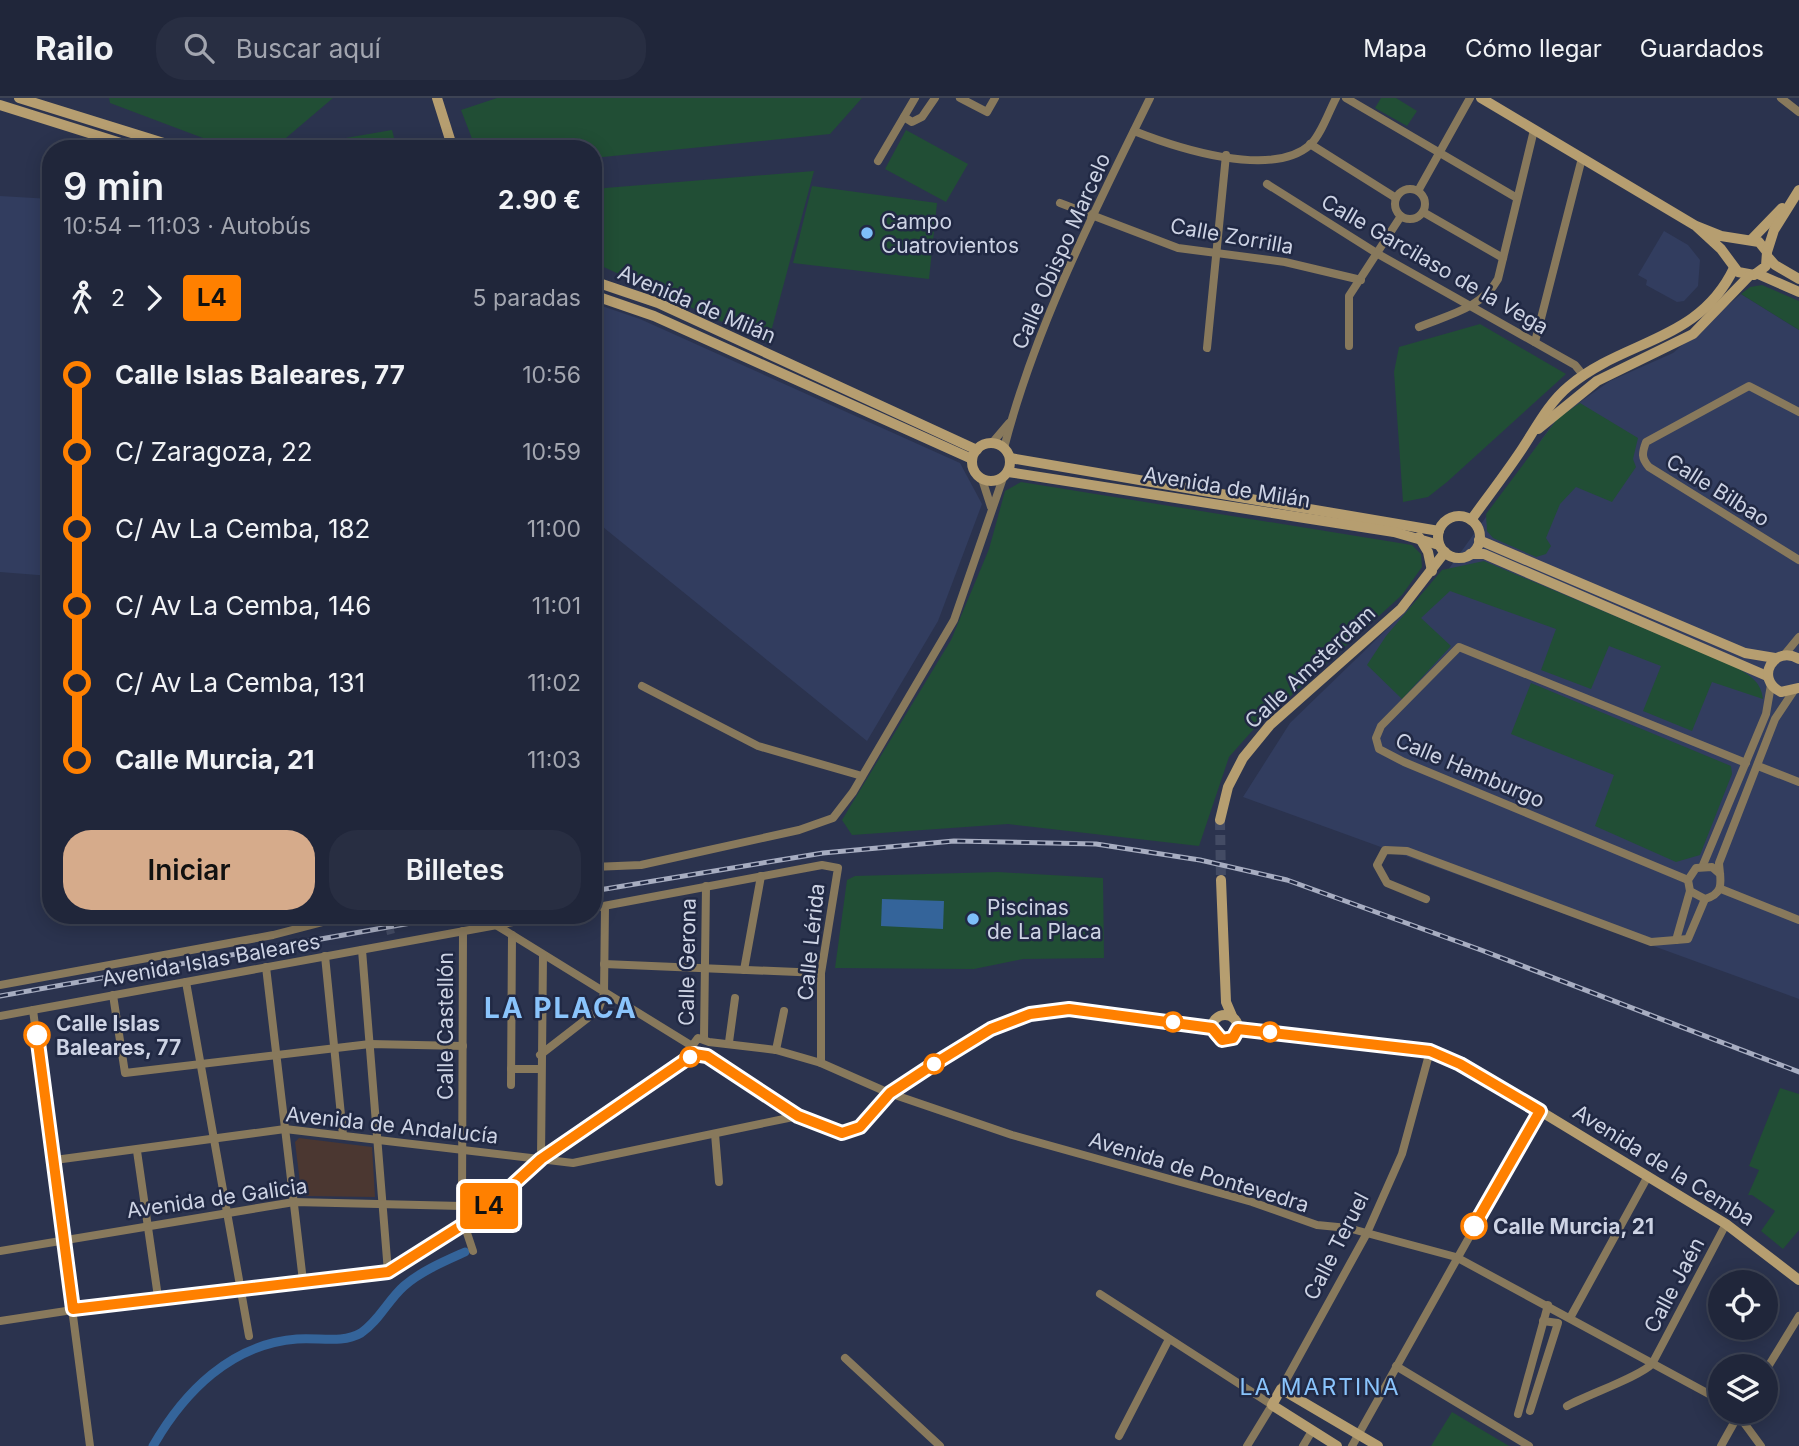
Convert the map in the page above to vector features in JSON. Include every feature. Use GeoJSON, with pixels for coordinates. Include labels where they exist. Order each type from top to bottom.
{"type":"FeatureCollection","features":[{"type":"Feature","properties":{"kind":"street"},"geometry":{"type":"LineString","coordinates":[[19,98],[154,140]]}},
{"type":"Feature","properties":{"kind":"street"},"geometry":{"type":"LineString","coordinates":[[437,98],[450,140]]}},
{"type":"Feature","properties":{"kind":"street"},"geometry":{"type":"LineString","coordinates":[[878,161],[915,98]]}},
{"type":"Feature","properties":{"kind":"street"},"geometry":{"type":"LineString","coordinates":[[904,117],[912,122],[922,117],[935,98]]}},
{"type":"Feature","properties":{"kind":"street"},"geometry":{"type":"LineString","coordinates":[[960,98],[987,112],[995,98]]}},
{"type":"Feature","properties":{"kind":"street","name":"Calle Obispo Marcelo"},"geometry":{"type":"LineString","coordinates":[[1007,453],[1011,421],[1039,344],[1093,217],[1150,98]]}},
{"type":"Feature","properties":{"kind":"street"},"geometry":{"type":"LineString","coordinates":[[1134,131],[1167,144],[1272,161],[1310,144],[1336,98]]}},
{"type":"Feature","properties":{"kind":"street"},"geometry":{"type":"LineString","coordinates":[[1346,98],[1517,198]]}},
{"type":"Feature","properties":{"kind":"street"},"geometry":{"type":"LineString","coordinates":[[1418,191],[1470,98]]}},
{"type":"Feature","properties":{"kind":"street"},"geometry":{"type":"LineString","coordinates":[[1480,98],[1696,226],[1721,236],[1762,245],[1775,265],[1799,279]]}},
{"type":"Feature","properties":{"kind":"street"},"geometry":{"type":"LineString","coordinates":[[1781,98],[1799,113]]}},
{"type":"Feature","properties":{"kind":"street"},"geometry":{"type":"LineString","coordinates":[[0,104],[112,140]]}},
{"type":"Feature","properties":{"kind":"street"},"geometry":{"type":"LineString","coordinates":[[1419,327],[1471,305],[1492,290],[1503,258],[1534,130]]}},
{"type":"Feature","properties":{"kind":"street"},"geometry":{"type":"LineString","coordinates":[[1310,144],[1396,198]]}},
{"type":"Feature","properties":{"kind":"street"},"geometry":{"type":"LineString","coordinates":[[1207,348],[1226,155]]}},
{"type":"Feature","properties":{"kind":"street"},"geometry":{"type":"LineString","coordinates":[[1535,342],[1582,158]]}},
{"type":"Feature","properties":{"kind":"street","name":"Calle Garcilaso de la Vega"},"geometry":{"type":"LineString","coordinates":[[1267,184],[1378,254],[1575,365],[1584,376]]}},
{"type":"Feature","properties":{"kind":"street"},"geometry":{"type":"LineString","coordinates":[[1396,198],[1407,189],[1418,191],[1425,201],[1423,212]]}},
{"type":"Feature","properties":{"kind":"street"},"geometry":{"type":"LineString","coordinates":[[1471,520],[1568,387],[1609,360],[1686,324],[1717,297],[1733,265],[1733,250],[1749,240],[1799,190]]}},
{"type":"Feature","properties":{"kind":"street"},"geometry":{"type":"LineString","coordinates":[[1533,433],[1597,380],[1665,351],[1693,334],[1766,266],[1774,230],[1799,190]]}},
{"type":"Feature","properties":{"kind":"street"},"geometry":{"type":"LineString","coordinates":[[1396,198],[1396,209],[1401,216],[1408,219],[1423,212]]}},
{"type":"Feature","properties":{"kind":"street","name":"Calle Zorrilla"},"geometry":{"type":"LineString","coordinates":[[1060,204],[1178,248],[1285,262],[1361,280]]}},
{"type":"Feature","properties":{"kind":"street"},"geometry":{"type":"LineString","coordinates":[[1423,212],[1503,258]]}},
{"type":"Feature","properties":{"kind":"street"},"geometry":{"type":"LineString","coordinates":[[1349,346],[1349,296],[1401,216]]}},
{"type":"Feature","properties":{"kind":"street"},"geometry":{"type":"LineString","coordinates":[[1696,226],[1733,265],[1799,292]]}},
{"type":"Feature","properties":{"kind":"street","name":"Avenida de Milán"},"geometry":{"type":"LineString","coordinates":[[602,284],[657,303],[974,455]]}},
{"type":"Feature","properties":{"kind":"street","name":"Avenida de Milán"},"geometry":{"type":"LineString","coordinates":[[602,298],[654,316],[974,455]]}},
{"type":"Feature","properties":{"kind":"street","name":"Calle Bilbao"},"geometry":{"type":"LineString","coordinates":[[1799,412],[1749,386],[1646,442],[1642,452],[1648,467],[1799,560]]}},
{"type":"Feature","properties":{"kind":"street","name":"Calle Obispo Marcelo"},"geometry":{"type":"LineString","coordinates":[[992,443],[1011,421]]}},
{"type":"Feature","properties":{"kind":"street"},"geometry":{"type":"LineString","coordinates":[[602,866],[641,865],[799,830],[833,818],[862,776],[954,620],[991,507],[1005,475],[1007,453],[992,443],[974,455],[975,472],[982,479],[991,507]]}},
{"type":"Feature","properties":{"kind":"street","name":"Avenida de Milán"},"geometry":{"type":"LineString","coordinates":[[1007,453],[1439,531]]}},
{"type":"Feature","properties":{"kind":"street"},"geometry":{"type":"LineString","coordinates":[[982,479],[992,482],[1005,475]]}},
{"type":"Feature","properties":{"kind":"street","name":"Avenida de Milán"},"geometry":{"type":"LineString","coordinates":[[1005,475],[1419,537],[1442,548]]}},
{"type":"Feature","properties":{"kind":"street"},"geometry":{"type":"LineString","coordinates":[[1470,554],[1479,540],[1477,527],[1471,520],[1454,517],[1443,523],[1439,531],[1442,548],[1454,557],[1484,554],[1769,680],[1781,692],[1797,690]]}},
{"type":"Feature","properties":{"kind":"street"},"geometry":{"type":"LineString","coordinates":[[1419,537],[1428,552],[1432,571]]}},
{"type":"Feature","properties":{"kind":"street"},"geometry":{"type":"LineString","coordinates":[[1479,540],[1745,653],[1799,659]]}},
{"type":"Feature","properties":{"kind":"street","name":"Calle Amsterdam"},"geometry":{"type":"LineString","coordinates":[[1220,820],[1228,787],[1243,758],[1270,725],[1401,609],[1432,571],[1442,548]]}},
{"type":"Feature","properties":{"kind":"street"},"geometry":{"type":"LineString","coordinates":[[1703,866],[1766,714],[1769,666],[1799,637]]}},
{"type":"Feature","properties":{"kind":"street","name":"Calle Hamburgo"},"geometry":{"type":"LineString","coordinates":[[1688,880],[1395,758],[1379,749],[1376,738],[1381,726],[1459,647],[1746,763]]}},
{"type":"Feature","properties":{"kind":"street"},"geometry":{"type":"LineString","coordinates":[[642,686],[758,746],[862,776]]}},
{"type":"Feature","properties":{"kind":"street"},"geometry":{"type":"LineString","coordinates":[[1426,899],[1387,883],[1377,865],[1385,850],[1399,848],[1640,939],[1665,943],[1688,939],[1705,900],[1715,896],[1721,889],[1719,863],[1775,719],[1797,690]]}},
{"type":"Feature","properties":{"kind":"street"},"geometry":{"type":"LineString","coordinates":[[1758,766],[1799,782]]}},
{"type":"Feature","properties":{"kind":"street","name":"Calle Lérida"},"geometry":{"type":"LineString","coordinates":[[761,876],[822,864],[838,868],[821,973],[821,1063]]}},
{"type":"Feature","properties":{"kind":"street"},"geometry":{"type":"LineString","coordinates":[[1676,940],[1690,891],[1688,880],[1692,872],[1703,866],[1712,867],[1720,874]]}},
{"type":"Feature","properties":{"kind":"street"},"geometry":{"type":"LineString","coordinates":[[602,906],[761,876],[744,970]]}},
{"type":"Feature","properties":{"kind":"street"},"geometry":{"type":"LineString","coordinates":[[496,925],[798,1116],[842,1133],[860,1127],[890,1093],[991,1029],[1030,1014],[1069,1009],[1212,1028],[1222,1040],[1233,1038],[1238,1029],[1226,1002],[1221,880]]}},
{"type":"Feature","properties":{"kind":"street","name":"Calle Gerona"},"geometry":{"type":"LineString","coordinates":[[706,886],[707,1040],[711,1050],[707,1056]]}},
{"type":"Feature","properties":{"kind":"street"},"geometry":{"type":"LineString","coordinates":[[1721,889],[1799,920]]}},
{"type":"Feature","properties":{"kind":"street"},"geometry":{"type":"LineString","coordinates":[[1690,891],[1705,900]]}},
{"type":"Feature","properties":{"kind":"street"},"geometry":{"type":"LineString","coordinates":[[540,1055],[598,1010],[604,994],[605,906]]}},
{"type":"Feature","properties":{"kind":"street"},"geometry":{"type":"LineString","coordinates":[[0,985],[273,935],[305,924]]}},
{"type":"Feature","properties":{"kind":"street","name":"Avenida Islas Baleares"},"geometry":{"type":"LineString","coordinates":[[0,1016],[362,950],[393,939],[502,924]]}},
{"type":"Feature","properties":{"kind":"street","name":"Calle Castellón"},"geometry":{"type":"LineString","coordinates":[[462,1206],[463,931]]}},
{"type":"Feature","properties":{"kind":"street"},"geometry":{"type":"LineString","coordinates":[[511,1085],[512,935]]}},
{"type":"Feature","properties":{"kind":"street"},"geometry":{"type":"LineString","coordinates":[[362,950],[388,1272]]}},
{"type":"Feature","properties":{"kind":"street"},"geometry":{"type":"LineString","coordinates":[[541,1159],[543,955]]}},
{"type":"Feature","properties":{"kind":"street"},"geometry":{"type":"LineString","coordinates":[[325,956],[343,1135]]}},
{"type":"Feature","properties":{"kind":"street"},"geometry":{"type":"LineString","coordinates":[[604,964],[821,973]]}},
{"type":"Feature","properties":{"kind":"street"},"geometry":{"type":"LineString","coordinates":[[266,967],[303,1281]]}},
{"type":"Feature","properties":{"kind":"street"},"geometry":{"type":"LineString","coordinates":[[186,982],[249,1336]]}},
{"type":"Feature","properties":{"kind":"street"},"geometry":{"type":"LineString","coordinates":[[113,995],[125,1073],[370,1044],[463,1046]]}},
{"type":"Feature","properties":{"kind":"street"},"geometry":{"type":"LineString","coordinates":[[729,1042],[735,998]]}},
{"type":"Feature","properties":{"kind":"street"},"geometry":{"type":"LineString","coordinates":[[1212,1028],[1226,1002]]}},
{"type":"Feature","properties":{"kind":"street"},"geometry":{"type":"LineString","coordinates":[[33,1010],[55,1160],[90,1446]]}},
{"type":"Feature","properties":{"kind":"street"},"geometry":{"type":"LineString","coordinates":[[776,1050],[784,1011]]}},
{"type":"Feature","properties":{"kind":"street"},"geometry":{"type":"LineString","coordinates":[[1219,1017],[1232,1016]]}},
{"type":"Feature","properties":{"kind":"street","name":"Avenida de la Cemba"},"geometry":{"type":"LineString","coordinates":[[1238,1029],[1430,1051],[1460,1064],[1726,1224],[1799,1280]]}},
{"type":"Feature","properties":{"kind":"street"},"geometry":{"type":"LineString","coordinates":[[0,1321],[158,1297],[388,1272],[483,1212],[541,1159],[693,1050],[698,1038],[707,1040]]}},
{"type":"Feature","properties":{"kind":"street","name":"Avenida de Pontevedra"},"geometry":{"type":"LineString","coordinates":[[707,1040],[776,1050],[821,1063],[890,1093],[1012,1135],[1252,1202],[1317,1225],[1367,1233],[1456,1257],[1708,1394]]}},
{"type":"Feature","properties":{"kind":"street","name":"Calle Teruel"},"geometry":{"type":"LineString","coordinates":[[1247,1446],[1367,1233],[1402,1154],[1430,1051]]}},
{"type":"Feature","properties":{"kind":"street"},"geometry":{"type":"LineString","coordinates":[[511,1069],[540,1069]]}},
{"type":"Feature","properties":{"kind":"street"},"geometry":{"type":"LineString","coordinates":[[1352,1446],[1540,1111]]}},
{"type":"Feature","properties":{"kind":"street","name":"Avenida de Andalucía"},"geometry":{"type":"LineString","coordinates":[[55,1160],[285,1129],[573,1163],[798,1116]]}},
{"type":"Feature","properties":{"kind":"street"},"geometry":{"type":"LineString","coordinates":[[715,1134],[719,1182]]}},
{"type":"Feature","properties":{"kind":"street"},"geometry":{"type":"LineString","coordinates":[[137,1151],[158,1297]]}},
{"type":"Feature","properties":{"kind":"street"},"geometry":{"type":"LineString","coordinates":[[1570,1318],[1648,1176]]}},
{"type":"Feature","properties":{"kind":"street","name":"Avenida de Galicia"},"geometry":{"type":"LineString","coordinates":[[0,1251],[294,1202],[462,1206],[483,1212]]}},
{"type":"Feature","properties":{"kind":"street"},"geometry":{"type":"LineString","coordinates":[[464,1224],[473,1251]]}},
{"type":"Feature","properties":{"kind":"street","name":"Calle Jaén"},"geometry":{"type":"LineString","coordinates":[[1652,1364],[1726,1224]]}},
{"type":"Feature","properties":{"kind":"street"},"geometry":{"type":"LineString","coordinates":[[1100,1294],[1168,1341],[1338,1446]]}},
{"type":"Feature","properties":{"kind":"street"},"geometry":{"type":"LineString","coordinates":[[1518,1413],[1548,1305]]}},
{"type":"Feature","properties":{"kind":"street"},"geometry":{"type":"LineString","coordinates":[[1776,1354],[1799,1316]]}},
{"type":"Feature","properties":{"kind":"street"},"geometry":{"type":"LineString","coordinates":[[1530,1411],[1558,1323],[1543,1321]]}},
{"type":"Feature","properties":{"kind":"street"},"geometry":{"type":"LineString","coordinates":[[1119,1436],[1168,1341]]}},
{"type":"Feature","properties":{"kind":"street"},"geometry":{"type":"LineString","coordinates":[[845,1358],[940,1446]]}},
{"type":"Feature","properties":{"kind":"street"},"geometry":{"type":"LineString","coordinates":[[1567,1406],[1601,1388],[1642,1374],[1652,1364]]}},
{"type":"Feature","properties":{"kind":"street"},"geometry":{"type":"LineString","coordinates":[[1396,1366],[1529,1446]]}},
{"type":"Feature","properties":{"kind":"street"},"geometry":{"type":"LineString","coordinates":[[1281,1389],[1378,1446]]}},
{"type":"Feature","properties":{"kind":"street"},"geometry":{"type":"LineString","coordinates":[[1721,1446],[1732,1424]]}},
{"type":"Feature","properties":{"kind":"street"},"geometry":{"type":"LineString","coordinates":[[1746,1424],[1761,1446]]}},
{"type":"Feature","properties":{"kind":"street"},"geometry":{"type":"LineString","coordinates":[[1303,1446],[1312,1431]]}},
{"type":"Feature","properties":{"kind":"shaded area"},"geometry":{"type":"Polygon","coordinates":[[[0,196],[42,198],[42,575],[0,572],[0,196]]]}},
{"type":"Feature","properties":{"kind":"shaded area"},"geometry":{"type":"Polygon","coordinates":[[[1664,231],[1688,245],[1700,260],[1698,286],[1684,301],[1677,302],[1646,285],[1647,280],[1638,275],[1664,231]]]}},
{"type":"Feature","properties":{"kind":"shaded area"},"geometry":{"type":"Polygon","coordinates":[[[1741,294],[1799,330],[1799,999],[1243,797],[1290,723],[1448,570],[1557,418],[1610,381],[1673,353],[1741,294]]]}},
{"type":"Feature","properties":{"kind":"shaded area"},"geometry":{"type":"Polygon","coordinates":[[[602,306],[640,319],[960,463],[982,504],[938,621],[867,741],[602,526],[602,306]]]}},
{"type":"Feature","properties":{"kind":"shaded area"},"geometry":{"type":"Polygon","coordinates":[[[882,899],[944,901],[943,929],[881,926],[882,899]]]}},
{"type":"Feature","properties":{"kind":"shaded area"},"geometry":{"type":"Polygon","coordinates":[[[299,1138],[372,1147],[375,1197],[306,1196],[301,1191],[295,1142],[299,1138]]]}},
{"type":"Feature","properties":{"kind":"green space"},"geometry":{"type":"Polygon","coordinates":[[[109,98],[333,98],[284,140],[203,138],[110,103],[109,98]]]}},
{"type":"Feature","properties":{"kind":"green space"},"geometry":{"type":"Polygon","coordinates":[[[497,98],[862,98],[830,134],[602,157],[602,140],[473,140],[461,110],[497,98]]]}},
{"type":"Feature","properties":{"kind":"green space"},"geometry":{"type":"Polygon","coordinates":[[[1381,98],[1396,98],[1417,111],[1407,126],[1375,108],[1381,98]]]}},
{"type":"Feature","properties":{"kind":"green space"},"geometry":{"type":"Polygon","coordinates":[[[392,130],[395,140],[334,140],[392,130]]]}},
{"type":"Feature","properties":{"kind":"green space","name":"Campo Cuatrovientos"},"geometry":{"type":"Polygon","coordinates":[[[906,130],[968,164],[946,202],[885,169],[906,130]]]}},
{"type":"Feature","properties":{"kind":"green space"},"geometry":{"type":"Polygon","coordinates":[[[814,171],[768,343],[602,266],[602,188],[814,171]]]}},
{"type":"Feature","properties":{"kind":"green space","name":"Campo Cuatrovientos"},"geometry":{"type":"Polygon","coordinates":[[[812,186],[937,203],[929,279],[793,263],[812,186]]]}},
{"type":"Feature","properties":{"kind":"green space"},"geometry":{"type":"Polygon","coordinates":[[[1762,285],[1799,301],[1799,330],[1741,294],[1750,287],[1762,285]]]}},
{"type":"Feature","properties":{"kind":"green space"},"geometry":{"type":"Polygon","coordinates":[[[1480,324],[1566,374],[1428,497],[1403,502],[1394,372],[1399,347],[1480,324]]]}},
{"type":"Feature","properties":{"kind":"green space"},"geometry":{"type":"Polygon","coordinates":[[[1580,403],[1638,438],[1633,459],[1636,467],[1612,502],[1576,487],[1560,504],[1546,538],[1551,546],[1546,554],[1536,557],[1493,538],[1487,531],[1486,514],[1558,418],[1580,403]]]}},
{"type":"Feature","properties":{"kind":"green space"},"geometry":{"type":"Polygon","coordinates":[[[1021,482],[1412,545],[1421,554],[1422,567],[1402,595],[1252,731],[1229,757],[1199,846],[1008,824],[852,835],[842,820],[951,640],[989,549],[1005,491],[1021,482]]]}},
{"type":"Feature","properties":{"kind":"green space"},"geometry":{"type":"Polygon","coordinates":[[[1484,561],[1736,667],[1757,683],[1763,699],[1712,682],[1692,731],[1643,711],[1661,666],[1609,646],[1591,689],[1541,670],[1556,629],[1450,591],[1421,618],[1451,646],[1402,699],[1367,665],[1386,636],[1442,570],[1484,561]]]}},
{"type":"Feature","properties":{"kind":"green space"},"geometry":{"type":"Polygon","coordinates":[[[1531,683],[1731,766],[1732,774],[1700,855],[1676,862],[1595,826],[1614,775],[1511,734],[1531,683]]]}},
{"type":"Feature","properties":{"kind":"green space","name":"Piscinas de La Placa"},"geometry":{"type":"Polygon","coordinates":[[[998,872],[1103,878],[1104,958],[1023,959],[974,969],[835,968],[847,880],[855,876],[998,872]]]}},
{"type":"Feature","properties":{"kind":"green space"},"geometry":{"type":"Polygon","coordinates":[[[1780,1088],[1799,1094],[1799,1230],[1783,1249],[1761,1231],[1775,1211],[1748,1195],[1759,1170],[1749,1166],[1780,1088]]]}},
{"type":"Feature","properties":{"kind":"green space"},"geometry":{"type":"Polygon","coordinates":[[[1452,1412],[1509,1446],[1431,1446],[1452,1412]]]}},
{"type":"Feature","properties":{"kind":"waterway"},"geometry":{"type":"LineString","coordinates":[[153,1446],[179,1407],[212,1374],[231,1361],[251,1350],[273,1343],[297,1339],[338,1339],[361,1333],[411,1281],[465,1252]]}},
{"type":"Feature","properties":{"kind":"tunnel"},"geometry":{"type":"LineString","coordinates":[[1220,820],[1221,880]]}},
{"type":"Feature","properties":{"kind":"tunnel"},"geometry":{"type":"LineString","coordinates":[[388,924],[391,934]]}},
{"type":"Feature","properties":{"kind":"railway"},"geometry":{"type":"LineString","coordinates":[[602,890],[823,853],[954,841],[1096,844],[1200,860],[1287,880],[1481,950],[1799,1072]]}},
{"type":"Feature","properties":{"kind":"railway"},"geometry":{"type":"LineString","coordinates":[[0,996],[405,924]]}},
{"type":"Feature","properties":{"kind":"bus line","name":"L4"},"geometry":{"type":"LineString","coordinates":[[37,1035],[73,1309],[388,1272],[483,1212],[541,1159],[694,1054],[707,1056],[798,1116],[842,1133],[860,1127],[890,1093],[991,1029],[1030,1014],[1069,1009],[1212,1028],[1216,1037],[1222,1040],[1233,1038],[1238,1029],[1417,1048],[1460,1064],[1540,1111],[1474,1226]]}},
{"type":"Feature","properties":{"kind":"place","name":"Campo Cuatrovientos"},"geometry":{"type":"Point","coordinates":[867,233]}},
{"type":"Feature","properties":{"kind":"place","name":"Piscinas de La Placa"},"geometry":{"type":"Point","coordinates":[973,919]}},
{"type":"Feature","properties":{"kind":"place","name":"Calle Islas Baleares, 77"},"geometry":{"type":"Point","coordinates":[37,1035]}},
{"type":"Feature","properties":{"kind":"place","name":"Calle Murcia, 21"},"geometry":{"type":"Point","coordinates":[1474,1226]}},
{"type":"Feature","properties":{"kind":"district","name":"LA PLACA"},"geometry":{"type":"Point","coordinates":[561,1008]}},
{"type":"Feature","properties":{"kind":"district","name":"LA MARTINA"},"geometry":{"type":"Point","coordinates":[1320,1387]}}]}
